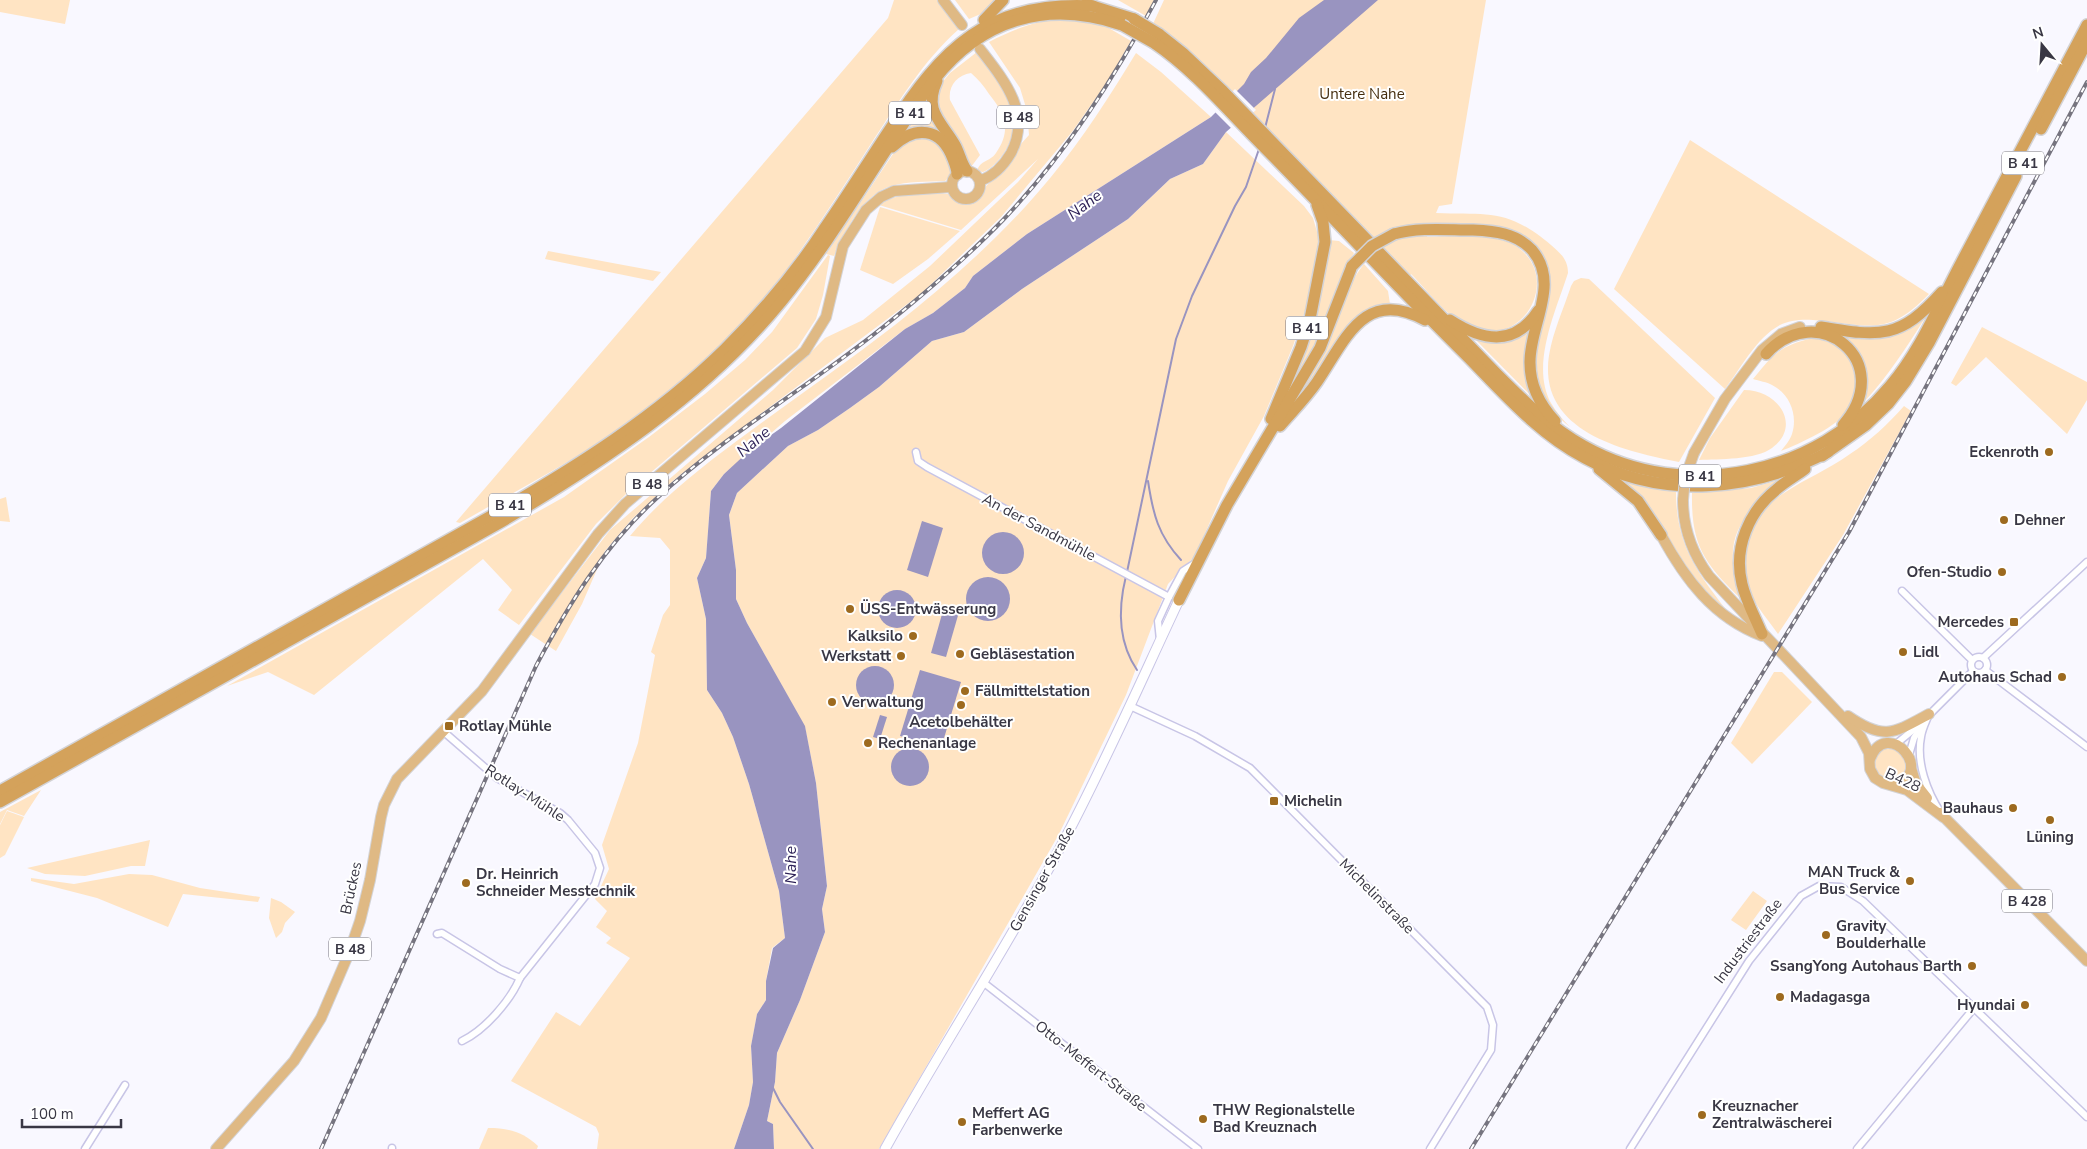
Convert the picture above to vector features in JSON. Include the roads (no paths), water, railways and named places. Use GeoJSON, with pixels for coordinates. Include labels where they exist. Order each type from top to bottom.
{"type":"FeatureCollection","features":[{"type":"Feature","properties":{"kind":"highway"},"geometry":{"type":"LineString","coordinates":[[976,28],[1003,0]]}},
{"type":"Feature","properties":{"kind":"highway"},"geometry":{"type":"LineString","coordinates":[[1078,0],[1093,6]]}},
{"type":"Feature","properties":{"kind":"highway","name":"B 41"},"geometry":{"type":"LineString","coordinates":[[0,791],[491,516],[564,473],[639,422],[724,350],[776,293],[823,231],[923,80],[947,52],[976,28],[996,18],[1028,8],[1067,4],[1093,6],[1134,19],[1156,38],[1175,59],[1219,94],[1536,412],[1572,439],[1599,454],[1628,465],[1666,473],[1704,476],[1734,474],[1777,464],[1804,454],[1830,440],[1873,406],[1900,374],[1915,350],[2087,25]]}},
{"type":"Feature","properties":{"kind":"highway","name":"B 41"},"geometry":{"type":"LineString","coordinates":[[0,802],[496,524],[574,477],[645,429],[732,355],[770,314],[822,246],[880,158],[942,70],[962,50],[980,36],[1001,26],[1028,17],[1057,14],[1083,15],[1156,38]]}},
{"type":"Feature","properties":{"kind":"highway","name":"B 41"},"geometry":{"type":"LineString","coordinates":[[1763,635],[1744,591],[1740,576],[1740,551],[1744,534],[1756,511],[1770,495],[1854,435],[1878,414],[1898,392],[1914,369],[2087,42]]}},
{"type":"Feature","properties":{"kind":"highway"},"geometry":{"type":"LineString","coordinates":[[942,70],[932,96],[934,112],[954,143],[962,172]]}},
{"type":"Feature","properties":{"kind":"highway"},"geometry":{"type":"LineString","coordinates":[[880,158],[903,137],[918,132],[928,133],[938,137],[945,144],[962,172]]}},
{"type":"Feature","properties":{"kind":"highway","name":"B 41"},"geometry":{"type":"LineString","coordinates":[[1298,174],[1315,198],[1436,325],[1531,420],[1559,442],[1586,459],[1640,479],[1669,484],[1712,486],[1742,483],[1772,476],[1800,466],[1828,452]]}},
{"type":"Feature","properties":{"kind":"highway","name":"B 41"},"geometry":{"type":"LineString","coordinates":[[1257,452],[1301,347],[1310,319],[1325,238],[1323,222],[1315,198]]}},
{"type":"Feature","properties":{"kind":"highway","name":"B 41"},"geometry":{"type":"LineString","coordinates":[[1257,452],[1320,348],[1352,266],[1372,246],[1394,234],[1423,230],[1488,231],[1513,236],[1529,247],[1538,258],[1544,276],[1544,295]]}},
{"type":"Feature","properties":{"kind":"highway","name":"B 41"},"geometry":{"type":"LineString","coordinates":[[1800,327],[1820,326],[1870,334],[1892,330],[1920,316],[1952,281]]}},
{"type":"Feature","properties":{"kind":"highway"},"geometry":{"type":"LineString","coordinates":[[1432,308],[1472,333],[1498,337],[1518,330],[1530,321],[1544,295]]}},
{"type":"Feature","properties":{"kind":"highway"},"geometry":{"type":"LineString","coordinates":[[1544,295],[1530,355],[1532,381],[1542,406],[1572,439]]}},
{"type":"Feature","properties":{"kind":"highway","name":"B 41"},"geometry":{"type":"LineString","coordinates":[[1257,452],[1308,394],[1353,329],[1366,316],[1382,309],[1400,308],[1436,325]]}},
{"type":"Feature","properties":{"kind":"highway","name":"B 41"},"geometry":{"type":"LineString","coordinates":[[1766,354],[1788,338],[1809,332],[1831,336],[1842,342],[1851,352],[1860,370],[1862,383],[1860,396],[1850,417],[1830,440]]}},
{"type":"Feature","properties":{"kind":"highway"},"geometry":{"type":"LineString","coordinates":[[1174,598],[1198,561],[1257,452]]}},
{"type":"Feature","properties":{"kind":"highway"},"geometry":{"type":"LineString","coordinates":[[1586,459],[1638,501],[1661,535]]}},
{"type":"Feature","properties":{"kind":"main road"},"geometry":{"type":"LineString","coordinates":[[943,0],[962,25]]}},
{"type":"Feature","properties":{"kind":"main road","name":"B 48"},"geometry":{"type":"LineString","coordinates":[[951,187],[957,197],[969,200],[978,193],[980,181],[997,170],[1008,158],[1017,136],[1019,120],[1010,90],[980,49]]}},
{"type":"Feature","properties":{"kind":"main road"},"geometry":{"type":"LineString","coordinates":[[951,187],[953,180],[962,172],[974,174],[980,181]]}},
{"type":"Feature","properties":{"kind":"main road","name":"Brückes"},"geometry":{"type":"LineString","coordinates":[[216,1149],[294,1061],[321,1018],[349,953],[363,912],[384,805],[397,779],[476,698],[598,534],[625,504],[805,351],[826,317],[843,246],[866,210],[882,197],[894,191],[951,187]]}},
{"type":"Feature","properties":{"kind":"main road","name":"B 41"},"geometry":{"type":"LineString","coordinates":[[1763,635],[1715,584],[1698,560],[1685,526],[1683,500],[1685,478],[1694,453],[1725,399],[1762,350],[1781,334],[1800,327]]}},
{"type":"Feature","properties":{"kind":"main road","name":"B 41"},"geometry":{"type":"LineString","coordinates":[[1704,435],[1766,354]]}},
{"type":"Feature","properties":{"kind":"main road"},"geometry":{"type":"LineString","coordinates":[[1661,535],[1686,576],[1709,603],[1742,627],[1763,635],[1861,737],[1868,749],[1870,769],[1875,778],[1883,784],[1893,785],[1904,779],[1911,768],[1909,755],[1904,748],[1896,744],[1885,744],[1870,738],[1843,717]]}},
{"type":"Feature","properties":{"kind":"main road"},"geometry":{"type":"LineString","coordinates":[[1831,705],[1861,726],[1879,732],[1899,730],[1929,714]]}},
{"type":"Feature","properties":{"kind":"main road","name":"B428"},"geometry":{"type":"LineString","coordinates":[[1843,717],[1844,727],[1864,750],[1866,771],[1871,781],[1881,787],[1905,794],[1928,811],[1942,817]]}},
{"type":"Feature","properties":{"kind":"main road"},"geometry":{"type":"LineString","coordinates":[[1870,759],[1874,751],[1885,744]]}},
{"type":"Feature","properties":{"kind":"main road","name":"B 428"},"geometry":{"type":"LineString","coordinates":[[1911,768],[1920,790],[1942,817]]}},
{"type":"Feature","properties":{"kind":"main road","name":"B 428"},"geometry":{"type":"LineString","coordinates":[[1893,785],[1914,794],[1942,817],[2087,961]]}},
{"type":"Feature","properties":{"kind":"street","name":"An der Sandmühle"},"geometry":{"type":"LineString","coordinates":[[916,452],[918,461],[927,467],[1131,577],[1174,598]]}},
{"type":"Feature","properties":{"kind":"street"},"geometry":{"type":"LineString","coordinates":[[1972,660],[1978,657],[1983,658],[2087,562]]}},
{"type":"Feature","properties":{"kind":"street"},"geometry":{"type":"LineString","coordinates":[[1902,591],[1972,660]]}},
{"type":"Feature","properties":{"kind":"street","name":"Gensinger Straße"},"geometry":{"type":"LineString","coordinates":[[885,1149],[984,983],[1060,848],[1130,706],[1160,640],[1174,598]]}},
{"type":"Feature","properties":{"kind":"street"},"geometry":{"type":"LineString","coordinates":[[1973,671],[1981,673],[1985,670],[1987,665],[1983,658]]}},
{"type":"Feature","properties":{"kind":"street"},"geometry":{"type":"LineString","coordinates":[[1972,660],[1971,667],[1973,671]]}},
{"type":"Feature","properties":{"kind":"street"},"geometry":{"type":"LineString","coordinates":[[1985,670],[2087,747]]}},
{"type":"Feature","properties":{"kind":"street"},"geometry":{"type":"LineString","coordinates":[[1896,744],[1918,726],[1973,671]]}},
{"type":"Feature","properties":{"kind":"street","name":"Michelinstraße"},"geometry":{"type":"LineString","coordinates":[[1130,706],[1195,736],[1250,768],[1487,1007],[1493,1025],[1491,1050],[1430,1149]]}},
{"type":"Feature","properties":{"kind":"street"},"geometry":{"type":"LineString","coordinates":[[1909,755],[1914,738],[1929,714]]}},
{"type":"Feature","properties":{"kind":"street"},"geometry":{"type":"LineString","coordinates":[[1929,714],[1921,736],[1920,753],[1930,792],[1942,817]]}},
{"type":"Feature","properties":{"kind":"street","name":"Rotlay-Mühle"},"geometry":{"type":"LineString","coordinates":[[444,732],[497,778],[560,813],[595,853],[600,868],[594,884],[520,978],[515,989],[476,1035],[462,1041]]}},
{"type":"Feature","properties":{"kind":"street","name":"Industriestraße"},"geometry":{"type":"LineString","coordinates":[[1630,1149],[1749,960],[1801,896],[1818,886],[1841,887],[1863,901],[2087,1117]]}},
{"type":"Feature","properties":{"kind":"street"},"geometry":{"type":"LineString","coordinates":[[437,934],[442,933],[500,969],[520,978]]}},
{"type":"Feature","properties":{"kind":"street","name":"Otto-Meffert-Straße"},"geometry":{"type":"LineString","coordinates":[[984,983],[1198,1149]]}},
{"type":"Feature","properties":{"kind":"street"},"geometry":{"type":"LineString","coordinates":[[1857,1149],[1974,1008]]}},
{"type":"Feature","properties":{"kind":"street"},"geometry":{"type":"LineString","coordinates":[[85,1149],[125,1085]]}},
{"type":"Feature","properties":{"kind":"water","name":"Nahe"},"geometry":{"type":"Polygon","coordinates":[[[1324,0],[1378,0],[1226,132],[1203,164],[1170,179],[1128,219],[1022,289],[964,332],[932,341],[879,387],[818,430],[788,446],[737,493],[729,515],[736,570],[736,599],[747,623],[805,726],[816,783],[827,886],[822,909],[825,932],[800,1000],[777,1053],[775,1082],[767,1121],[773,1124],[774,1149],[734,1149],[749,1105],[753,1082],[751,1046],[757,1014],[766,1000],[766,981],[773,948],[785,938],[779,891],[749,784],[733,737],[722,713],[707,690],[706,619],[697,578],[706,558],[711,491],[724,474],[750,450],[781,428],[905,329],[933,313],[965,288],[973,276],[1027,234],[1211,117],[1244,84],[1251,72],[1266,58],[1299,18],[1324,0]]]}},
{"type":"Feature","properties":{"kind":"water"},"geometry":{"type":"Polygon","coordinates":[[[922,521],[943,528],[928,577],[907,570],[922,521]]]}},
{"type":"Feature","properties":{"kind":"water"},"geometry":{"type":"Polygon","coordinates":[[[1007,532],[1015,535],[1021,541],[1024,553],[1021,565],[1015,571],[999,574],[991,571],[985,565],[982,549],[985,541],[991,535],[1007,532]]]}},
{"type":"Feature","properties":{"kind":"water"},"geometry":{"type":"Polygon","coordinates":[[[988,577],[1000,581],[1006,587],[1010,599],[1006,611],[1000,617],[988,621],[976,617],[970,611],[966,599],[970,587],[976,581],[988,577]]]}},
{"type":"Feature","properties":{"kind":"water"},"geometry":{"type":"Polygon","coordinates":[[[897,590],[910,596],[916,609],[910,622],[897,628],[884,622],[878,609],[884,596],[897,590]]]}},
{"type":"Feature","properties":{"kind":"water"},"geometry":{"type":"Polygon","coordinates":[[[944,607],[959,612],[946,657],[931,653],[944,607]]]}},
{"type":"Feature","properties":{"kind":"water"},"geometry":{"type":"Polygon","coordinates":[[[875,666],[888,672],[894,685],[888,698],[875,704],[862,698],[856,685],[862,672],[875,666]]]}},
{"type":"Feature","properties":{"kind":"water"},"geometry":{"type":"Polygon","coordinates":[[[920,670],[961,682],[941,748],[900,736],[920,670]]]}},
{"type":"Feature","properties":{"kind":"water"},"geometry":{"type":"Polygon","coordinates":[[[880,715],[887,717],[880,739],[873,737],[880,715]]]}},
{"type":"Feature","properties":{"kind":"water"},"geometry":{"type":"Polygon","coordinates":[[[910,748],[924,753],[929,767],[924,781],[910,786],[896,781],[891,767],[896,753],[910,748]]]}},
{"type":"Feature","properties":{"kind":"waterway"},"geometry":{"type":"LineString","coordinates":[[1265,128],[1275,89]]}},
{"type":"Feature","properties":{"kind":"waterway"},"geometry":{"type":"LineString","coordinates":[[1127,572],[1176,339],[1192,296],[1246,187],[1259,149]]}},
{"type":"Feature","properties":{"kind":"waterway"},"geometry":{"type":"LineString","coordinates":[[1148,481],[1158,524],[1167,542],[1181,560]]}},
{"type":"Feature","properties":{"kind":"waterway"},"geometry":{"type":"LineString","coordinates":[[1126,576],[1123,588],[1121,624],[1126,648],[1137,670]]}},
{"type":"Feature","properties":{"kind":"waterway"},"geometry":{"type":"LineString","coordinates":[[772,1086],[780,1102],[813,1149]]}},
{"type":"Feature","properties":{"kind":"railway"},"geometry":{"type":"LineString","coordinates":[[321,1149],[536,666],[575,598],[604,556],[638,516],[685,474],[893,319],[977,246],[1003,220],[1068,143],[1123,59],[1156,0]]}},
{"type":"Feature","properties":{"kind":"railway"},"geometry":{"type":"LineString","coordinates":[[1471,1149],[1849,532],[2087,82]]}},
{"type":"Feature","properties":{"kind":"place","name":"Eckenroth"},"geometry":{"type":"Point","coordinates":[2049,452]}},
{"type":"Feature","properties":{"kind":"place","name":"Dehner"},"geometry":{"type":"Point","coordinates":[2004,520]}},
{"type":"Feature","properties":{"kind":"place","name":"Ofen-Studio"},"geometry":{"type":"Point","coordinates":[2002,572]}},
{"type":"Feature","properties":{"kind":"place","name":"ÜSS-Entwässerung"},"geometry":{"type":"Point","coordinates":[850,609]}},
{"type":"Feature","properties":{"kind":"place","name":"Mercedes"},"geometry":{"type":"Point","coordinates":[2014,622]}},
{"type":"Feature","properties":{"kind":"place","name":"Kalksilo"},"geometry":{"type":"Point","coordinates":[913,636]}},
{"type":"Feature","properties":{"kind":"place","name":"Lidl"},"geometry":{"type":"Point","coordinates":[1903,652]}},
{"type":"Feature","properties":{"kind":"place","name":"Gebläsestation"},"geometry":{"type":"Point","coordinates":[960,654]}},
{"type":"Feature","properties":{"kind":"place","name":"Werkstatt"},"geometry":{"type":"Point","coordinates":[901,656]}},
{"type":"Feature","properties":{"kind":"place","name":"Autohaus Schad"},"geometry":{"type":"Point","coordinates":[2062,677]}},
{"type":"Feature","properties":{"kind":"place","name":"Fällmittelstation"},"geometry":{"type":"Point","coordinates":[965,691]}},
{"type":"Feature","properties":{"kind":"place","name":"Verwaltung"},"geometry":{"type":"Point","coordinates":[832,702]}},
{"type":"Feature","properties":{"kind":"place","name":"Acetolbehälter"},"geometry":{"type":"Point","coordinates":[961,705]}},
{"type":"Feature","properties":{"kind":"place","name":"Rotlay Mühle"},"geometry":{"type":"Point","coordinates":[449,726]}},
{"type":"Feature","properties":{"kind":"place","name":"Rechenanlage"},"geometry":{"type":"Point","coordinates":[868,743]}},
{"type":"Feature","properties":{"kind":"place","name":"Michelin"},"geometry":{"type":"Point","coordinates":[1274,801]}},
{"type":"Feature","properties":{"kind":"place","name":"Bauhaus"},"geometry":{"type":"Point","coordinates":[2013,808]}},
{"type":"Feature","properties":{"kind":"place","name":"Lüning"},"geometry":{"type":"Point","coordinates":[2050,820]}},
{"type":"Feature","properties":{"kind":"place","name":"MAN Truck & Bus Service"},"geometry":{"type":"Point","coordinates":[1910,881]}},
{"type":"Feature","properties":{"kind":"place","name":"Dr. Heinrich Schneider Messtechnik"},"geometry":{"type":"Point","coordinates":[466,883]}},
{"type":"Feature","properties":{"kind":"place","name":"Gravity Boulderhalle"},"geometry":{"type":"Point","coordinates":[1826,935]}},
{"type":"Feature","properties":{"kind":"place","name":"SsangYong Autohaus Barth"},"geometry":{"type":"Point","coordinates":[1972,966]}},
{"type":"Feature","properties":{"kind":"place","name":"Madagasga"},"geometry":{"type":"Point","coordinates":[1780,997]}},
{"type":"Feature","properties":{"kind":"place","name":"Hyundai"},"geometry":{"type":"Point","coordinates":[2025,1005]}},
{"type":"Feature","properties":{"kind":"place","name":"Kreuznacher Zentralwäscherei"},"geometry":{"type":"Point","coordinates":[1702,1115]}},
{"type":"Feature","properties":{"kind":"place","name":"THW Regionalstelle Bad Kreuznach"},"geometry":{"type":"Point","coordinates":[1203,1119]}},
{"type":"Feature","properties":{"kind":"place","name":"Meffert AG Farbenwerke"},"geometry":{"type":"Point","coordinates":[962,1122]}},
{"type":"Feature","properties":{"kind":"park label","name":"Untere Nahe"},"geometry":{"type":"Point","coordinates":[1362,94]}}]}
